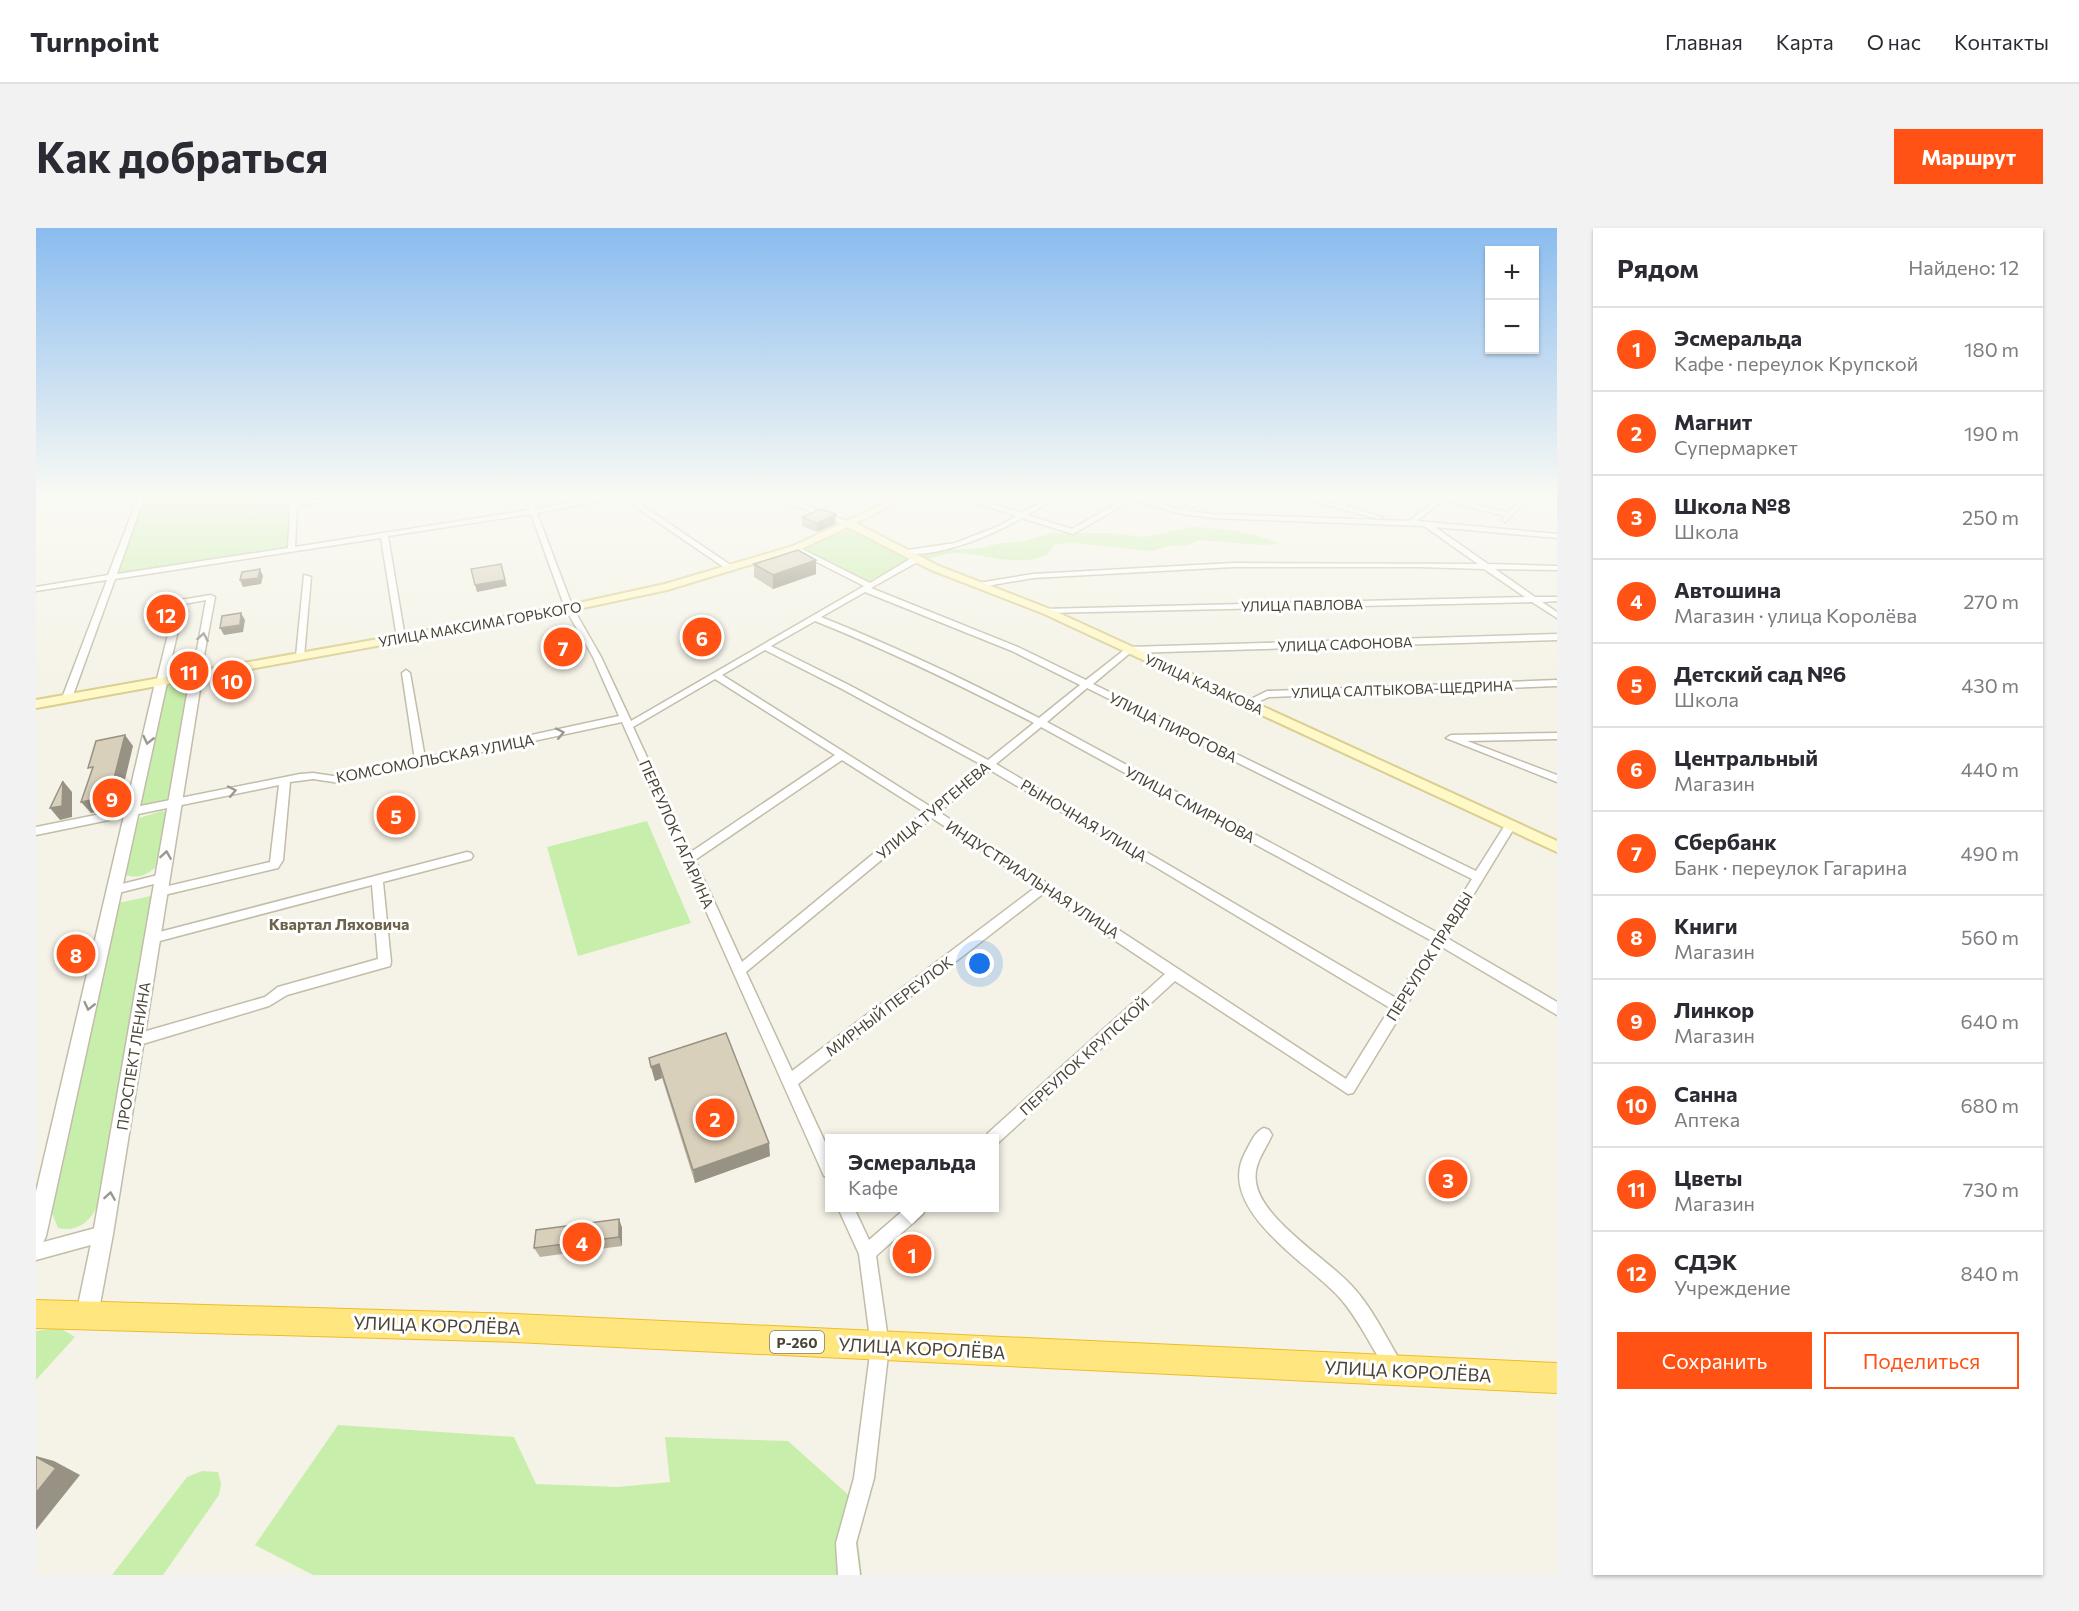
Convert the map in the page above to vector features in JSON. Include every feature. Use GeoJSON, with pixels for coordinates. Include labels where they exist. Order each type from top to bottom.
{"type":"FeatureCollection","features":[{"type":"Feature","properties":{"kind":"highway","name":"УЛИЦА КОРОЛЁВА"},"geometry":{"type":"LineString","coordinates":[[36,1314],[515,1328],[1557,1378]]}},
{"type":"Feature","properties":{"kind":"main road","name":"УЛИЦА МАКСИМА ГОРЬКОГО"},"geometry":{"type":"LineString","coordinates":[[36,704],[569,608],[667,587],[764,558]]}},
{"type":"Feature","properties":{"kind":"main road","name":"УЛИЦА КАЗАКОВА"},"geometry":{"type":"LineString","coordinates":[[916,558],[1046,611],[1557,847]]}},
{"type":"Feature","properties":{"kind":"street"},"geometry":{"type":"LineString","coordinates":[[67,698],[119,558]]}},
{"type":"Feature","properties":{"kind":"street"},"geometry":{"type":"LineString","coordinates":[[36,589],[240,558]]}},
{"type":"Feature","properties":{"kind":"street"},"geometry":{"type":"LineString","coordinates":[[388,558],[401,638]]}},
{"type":"Feature","properties":{"kind":"street","name":"ПЕРЕУЛОК ГАГАРИНА"},"geometry":{"type":"LineString","coordinates":[[551,558],[569,608],[597,657],[825,1161]]}},
{"type":"Feature","properties":{"kind":"street"},"geometry":{"type":"LineString","coordinates":[[716,558],[731,568]]}},
{"type":"Feature","properties":{"kind":"street","name":"УЛИЦА ПИРОГОВА"},"geometry":{"type":"LineString","coordinates":[[814,558],[866,586],[1015,649],[1478,877]]}},
{"type":"Feature","properties":{"kind":"street","name":"КОМСОМОЛЬСКАЯ УЛИЦА"},"geometry":{"type":"LineString","coordinates":[[175,802],[313,776],[340,780],[626,722],[715,675],[866,586],[909,558]]}},
{"type":"Feature","properties":{"kind":"street"},"geometry":{"type":"LineString","coordinates":[[1475,558],[1557,616]]}},
{"type":"Feature","properties":{"kind":"street"},"geometry":{"type":"LineString","coordinates":[[981,585],[1033,576],[1182,567],[1485,565],[1557,568]]}},
{"type":"Feature","properties":{"kind":"street"},"geometry":{"type":"LineString","coordinates":[[300,656],[307,578]]}},
{"type":"Feature","properties":{"kind":"street","name":"ПРОСПЕКТ ЛЕНИНА"},"geometry":{"type":"LineString","coordinates":[[36,1236],[180,602],[210,597],[103,1234],[87,1315]]}},
{"type":"Feature","properties":{"kind":"street","name":"УЛИЦА ПАВЛОВА"},"geometry":{"type":"LineString","coordinates":[[1046,611],[1557,599]]}},
{"type":"Feature","properties":{"kind":"street","name":"УЛИЦА СМИРНОВА"},"geometry":{"type":"LineString","coordinates":[[813,617],[954,678],[1039,722],[1439,939],[1557,1009]]}},
{"type":"Feature","properties":{"kind":"street","name":"УЛИЦА САФОНОВА"},"geometry":{"type":"LineString","coordinates":[[1130,651],[1557,637]]}},
{"type":"Feature","properties":{"kind":"street","name":"РЫНОЧНАЯ УЛИЦА"},"geometry":{"type":"LineString","coordinates":[[764,646],[880,704],[990,764],[1398,1006]]}},
{"type":"Feature","properties":{"kind":"street","name":"УЛИЦА ТУРГЕНЕВА"},"geometry":{"type":"LineString","coordinates":[[739,971],[1039,722],[1130,651]]}},
{"type":"Feature","properties":{"kind":"street"},"geometry":{"type":"LineString","coordinates":[[406,673],[421,764]]}},
{"type":"Feature","properties":{"kind":"street","name":"ИНДУСТРИАЛЬНАЯ УЛИЦА"},"geometry":{"type":"LineString","coordinates":[[715,675],[1045,886],[1348,1088]]}},
{"type":"Feature","properties":{"kind":"street","name":"УЛИЦА САЛТЫКОВА-ЩЕДРИНА"},"geometry":{"type":"LineString","coordinates":[[1248,704],[1267,694],[1557,683]]}},
{"type":"Feature","properties":{"kind":"street"},"geometry":{"type":"LineString","coordinates":[[1557,736],[1451,738],[1557,779]]}},
{"type":"Feature","properties":{"kind":"street"},"geometry":{"type":"LineString","coordinates":[[688,859],[842,755]]}},
{"type":"Feature","properties":{"kind":"street"},"geometry":{"type":"LineString","coordinates":[[114,890],[161,885],[274,865],[277,860],[285,780]]}},
{"type":"Feature","properties":{"kind":"street"},"geometry":{"type":"LineString","coordinates":[[36,831],[175,802]]}},
{"type":"Feature","properties":{"kind":"street","name":"ПЕРЕУЛОК ПРАВДЫ"},"geometry":{"type":"LineString","coordinates":[[1348,1088],[1511,825]]}},
{"type":"Feature","properties":{"kind":"street"},"geometry":{"type":"LineString","coordinates":[[153,938],[467,856]]}},
{"type":"Feature","properties":{"kind":"street"},"geometry":{"type":"LineString","coordinates":[[136,1040],[269,1001],[283,991],[385,962],[377,880]]}},
{"type":"Feature","properties":{"kind":"street","name":"МИРНЫЙ ПЕРЕУЛОК"},"geometry":{"type":"LineString","coordinates":[[789,1082],[1045,886]]}},
{"type":"Feature","properties":{"kind":"street","name":"ПЕРЕУЛОК КРУПСКОЙ"},"geometry":{"type":"LineString","coordinates":[[997,1134],[1175,973]]}},
{"type":"Feature","properties":{"kind":"street"},"geometry":{"type":"LineString","coordinates":[[1264,1135],[1252,1149],[1246,1168],[1251,1196],[1269,1224],[1345,1292],[1396,1370]]}},
{"type":"Feature","properties":{"kind":"street"},"geometry":{"type":"LineString","coordinates":[[848,1212],[867,1253],[880,1346],[864,1478],[846,1543],[849,1575]]}},
{"type":"Feature","properties":{"kind":"street"},"geometry":{"type":"LineString","coordinates":[[867,1253],[913,1212]]}},
{"type":"Feature","properties":{"kind":"street"},"geometry":{"type":"LineString","coordinates":[[36,1252],[103,1234]]}},
{"type":"Feature","properties":{"kind":"green space"},"geometry":{"type":"Polygon","coordinates":[[[118,558],[230,558],[112,576],[118,558]]]}},
{"type":"Feature","properties":{"kind":"green space"},"geometry":{"type":"Polygon","coordinates":[[[818,558],[910,559],[866,583],[818,558]]]}},
{"type":"Feature","properties":{"kind":"green space"},"geometry":{"type":"Polygon","coordinates":[[[994,558],[1036,558],[1024,560],[994,558]]]}},
{"type":"Feature","properties":{"kind":"green space"},"geometry":{"type":"Polygon","coordinates":[[[192,682],[172,799],[139,806],[164,687],[192,682]]]}},
{"type":"Feature","properties":{"kind":"green space"},"geometry":{"type":"Polygon","coordinates":[[[162,811],[167,812],[155,868],[141,876],[126,875],[139,818],[162,811]]]}},
{"type":"Feature","properties":{"kind":"green space"},"geometry":{"type":"Polygon","coordinates":[[[647,821],[691,923],[578,956],[547,847],[647,821]]]}},
{"type":"Feature","properties":{"kind":"green space"},"geometry":{"type":"Polygon","coordinates":[[[155,895],[99,1201],[93,1214],[84,1224],[72,1229],[58,1228],[52,1213],[119,903],[155,895]]]}},
{"type":"Feature","properties":{"kind":"green space"},"geometry":{"type":"Polygon","coordinates":[[[60,1328],[75,1337],[36,1380],[36,1331],[60,1328]]]}},
{"type":"Feature","properties":{"kind":"green space"},"geometry":{"type":"Polygon","coordinates":[[[338,1425],[514,1437],[536,1484],[618,1487],[670,1482],[665,1437],[788,1441],[853,1499],[862,1575],[313,1575],[255,1545],[338,1425]]]}},
{"type":"Feature","properties":{"kind":"green space"},"geometry":{"type":"Polygon","coordinates":[[[202,1471],[218,1472],[221,1483],[219,1495],[163,1575],[112,1575],[187,1477],[202,1471]]]}},
{"type":"Feature","properties":{"kind":"building"},"geometry":{"type":"Polygon","coordinates":[[[773,558],[812,558],[816,560],[773,575],[754,564],[773,558]]]}},
{"type":"Feature","properties":{"kind":"building"},"geometry":{"type":"Polygon","coordinates":[[[501,564],[505,580],[475,585],[471,569],[501,564]]]}},
{"type":"Feature","properties":{"kind":"building"},"geometry":{"type":"Polygon","coordinates":[[[260,569],[258,578],[240,580],[242,572],[260,569]]]}},
{"type":"Feature","properties":{"kind":"building"},"geometry":{"type":"Polygon","coordinates":[[[241,613],[240,625],[220,628],[222,616],[241,613]]]}},
{"type":"Feature","properties":{"kind":"building"},"geometry":{"type":"Polygon","coordinates":[[[125,735],[110,794],[106,797],[81,802],[93,767],[88,768],[96,741],[125,735]]]}},
{"type":"Feature","properties":{"kind":"building"},"geometry":{"type":"Polygon","coordinates":[[[63,781],[62,806],[50,808],[63,781]]]}},
{"type":"Feature","properties":{"kind":"building"},"geometry":{"type":"Polygon","coordinates":[[[726,1033],[769,1143],[693,1170],[659,1064],[651,1067],[649,1058],[726,1033]]]}},
{"type":"Feature","properties":{"kind":"building"},"geometry":{"type":"Polygon","coordinates":[[[619,1219],[619,1237],[534,1248],[536,1230],[619,1219]]]}},
{"type":"Feature","properties":{"kind":"building"},"geometry":{"type":"Polygon","coordinates":[[[36,1457],[56,1468],[36,1493],[36,1457]]]}},
{"type":"Feature","properties":{"kind":"place","name":"СДЭК"},"geometry":{"type":"Point","coordinates":[166,614]}},
{"type":"Feature","properties":{"kind":"place","name":"Центральный"},"geometry":{"type":"Point","coordinates":[702,637]}},
{"type":"Feature","properties":{"kind":"place","name":"Сбербанк"},"geometry":{"type":"Point","coordinates":[563,647]}},
{"type":"Feature","properties":{"kind":"place","name":"Цветы"},"geometry":{"type":"Point","coordinates":[189,671]}},
{"type":"Feature","properties":{"kind":"place","name":"Санна"},"geometry":{"type":"Point","coordinates":[232,680]}},
{"type":"Feature","properties":{"kind":"place","name":"Линкор"},"geometry":{"type":"Point","coordinates":[112,798]}},
{"type":"Feature","properties":{"kind":"place","name":"Детский сад №6"},"geometry":{"type":"Point","coordinates":[396,815]}},
{"type":"Feature","properties":{"kind":"place","name":"Книги"},"geometry":{"type":"Point","coordinates":[76,954]}},
{"type":"Feature","properties":{"kind":"place","name":"Магнит"},"geometry":{"type":"Point","coordinates":[715,1118]}},
{"type":"Feature","properties":{"kind":"place","name":"Школа №8"},"geometry":{"type":"Point","coordinates":[1448,1179]}},
{"type":"Feature","properties":{"kind":"place","name":"Автошина"},"geometry":{"type":"Point","coordinates":[582,1242]}},
{"type":"Feature","properties":{"kind":"place","name":"Эсмеральда"},"geometry":{"type":"Point","coordinates":[912,1254]}},
{"type":"Feature","properties":{"kind":"district","name":"Квартал Ляховича"},"geometry":{"type":"Point","coordinates":[339,923]}}]}
